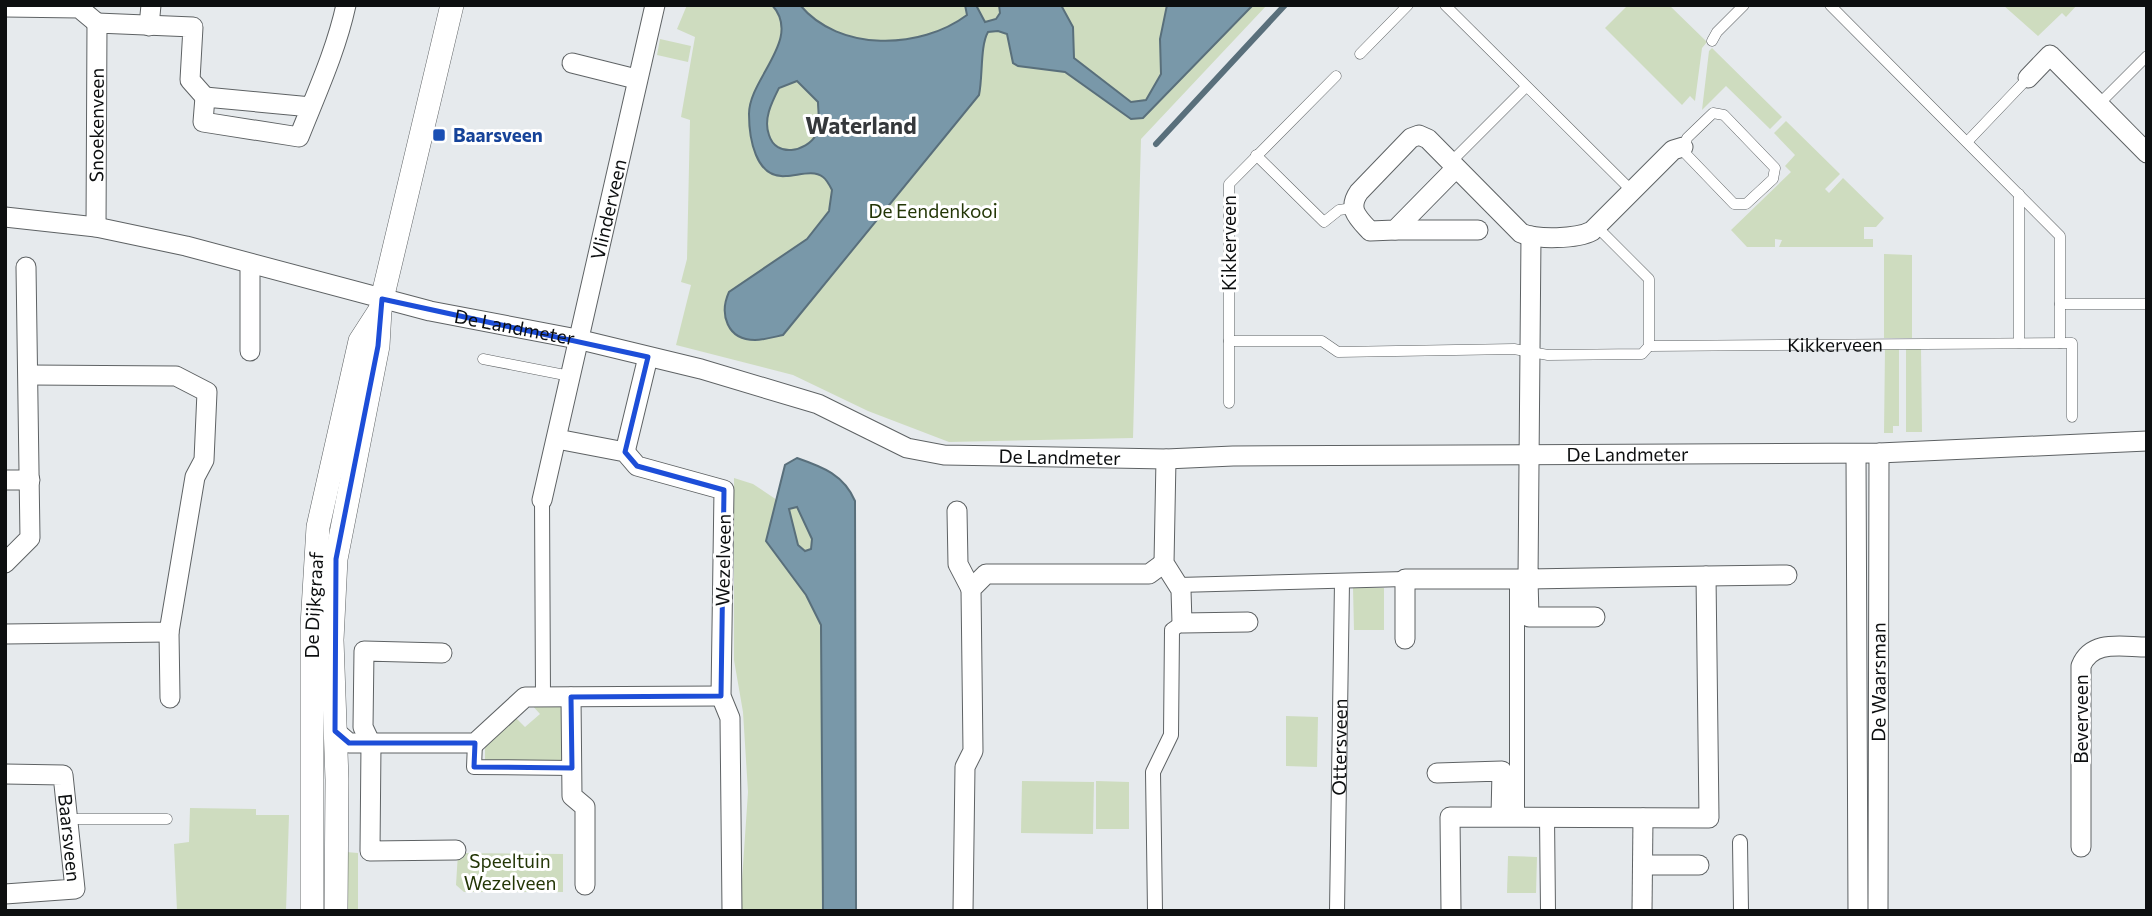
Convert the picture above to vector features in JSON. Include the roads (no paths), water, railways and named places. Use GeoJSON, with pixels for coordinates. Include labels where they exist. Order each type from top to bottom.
{"type":"FeatureCollection","features":[{"type":"Feature","properties":{"kind":"street"},"geometry":{"type":"LineString","coordinates":[[149,26],[151,5]]}},
{"type":"Feature","properties":{"kind":"street"},"geometry":{"type":"LineString","coordinates":[[205,97],[203,122],[299,138],[341,27],[346,5]]}},
{"type":"Feature","properties":{"kind":"street","name":"De Dijkgraaf"},"geometry":{"type":"LineString","coordinates":[[336,911],[332,640],[336,559],[378,346],[381,305],[452,5]]}},
{"type":"Feature","properties":{"kind":"street","name":"Vlinderveen"},"geometry":{"type":"LineString","coordinates":[[577,339],[655,5]]}},
{"type":"Feature","properties":{"kind":"street"},"geometry":{"type":"LineString","coordinates":[[5,7],[79,8],[97,23],[193,27],[190,80],[205,97],[311,107]]}},
{"type":"Feature","properties":{"kind":"street","name":"Snoekenveen"},"geometry":{"type":"LineString","coordinates":[[96,227],[97,23]]}},
{"type":"Feature","properties":{"kind":"street"},"geometry":{"type":"LineString","coordinates":[[2028,78],[2050,55],[2147,153]]}},
{"type":"Feature","properties":{"kind":"street"},"geometry":{"type":"LineString","coordinates":[[572,63],[636,79]]}},
{"type":"Feature","properties":{"kind":"street"},"geometry":{"type":"LineString","coordinates":[[1478,230],[1370,230],[1356,217],[1353,208],[1359,192],[1415,135],[1428,139],[1521,233],[1531,236],[1582,235],[1597,227],[1673,150],[1683,147]]}},
{"type":"Feature","properties":{"kind":"street"},"geometry":{"type":"LineString","coordinates":[[1395,230],[1453,165]]}},
{"type":"Feature","properties":{"kind":"street","name":"De Landmeter"},"geometry":{"type":"LineString","coordinates":[[5,217],[96,227],[186,246],[381,305],[577,339],[778,390],[818,404],[906,449],[944,455],[1166,459],[1531,454],[1856,454],[2147,440]]}},
{"type":"Feature","properties":{"kind":"street"},"geometry":{"type":"LineString","coordinates":[[1509,817],[1531,454],[1531,236]]}},
{"type":"Feature","properties":{"kind":"street"},"geometry":{"type":"LineString","coordinates":[[250,264],[250,351]]}},
{"type":"Feature","properties":{"kind":"street"},"geometry":{"type":"LineString","coordinates":[[5,563],[30,538],[30,374],[26,267]]}},
{"type":"Feature","properties":{"kind":"street","name":"De Dijkgraaf"},"geometry":{"type":"LineString","coordinates":[[312,911],[312,626],[318,527],[360,341],[381,305]]}},
{"type":"Feature","properties":{"kind":"street"},"geometry":{"type":"LineString","coordinates":[[543,696],[542,500],[577,339]]}},
{"type":"Feature","properties":{"kind":"street"},"geometry":{"type":"LineString","coordinates":[[625,452],[648,357]]}},
{"type":"Feature","properties":{"kind":"street"},"geometry":{"type":"LineString","coordinates":[[30,374],[176,376],[206,392],[204,460],[195,477],[169,632],[170,698]]}},
{"type":"Feature","properties":{"kind":"street","name":"Wezelveen"},"geometry":{"type":"LineString","coordinates":[[557,439],[625,452],[637,466],[723,490],[721,696],[730,718],[732,911]]}},
{"type":"Feature","properties":{"kind":"street","name":"De Waarsman"},"geometry":{"type":"LineString","coordinates":[[1878,911],[1879,453]]}},
{"type":"Feature","properties":{"kind":"street","name":"De Waarsman"},"geometry":{"type":"LineString","coordinates":[[1856,454],[1858,911]]}},
{"type":"Feature","properties":{"kind":"street"},"geometry":{"type":"LineString","coordinates":[[1166,459],[1164,563],[1181,590],[1182,622]]}},
{"type":"Feature","properties":{"kind":"street"},"geometry":{"type":"LineString","coordinates":[[5,480],[30,480]]}},
{"type":"Feature","properties":{"kind":"street"},"geometry":{"type":"LineString","coordinates":[[957,511],[958,564],[971,589],[973,751],[965,767],[963,911]]}},
{"type":"Feature","properties":{"kind":"street"},"geometry":{"type":"LineString","coordinates":[[971,589],[986,574],[1149,574],[1164,563]]}},
{"type":"Feature","properties":{"kind":"street"},"geometry":{"type":"LineString","coordinates":[[1178,585],[1405,579],[1787,575]]}},
{"type":"Feature","properties":{"kind":"street"},"geometry":{"type":"LineString","coordinates":[[1451,911],[1450,817],[1709,818],[1706,576]]}},
{"type":"Feature","properties":{"kind":"street"},"geometry":{"type":"LineString","coordinates":[[1405,579],[1405,639]]}},
{"type":"Feature","properties":{"kind":"street"},"geometry":{"type":"LineString","coordinates":[[1523,579],[1529,617],[1595,617]]}},
{"type":"Feature","properties":{"kind":"street","name":"Ottersveen"},"geometry":{"type":"LineString","coordinates":[[1337,911],[1342,582]]}},
{"type":"Feature","properties":{"kind":"street"},"geometry":{"type":"LineString","coordinates":[[1155,911],[1153,772],[1171,735],[1172,630],[1182,622],[1248,622]]}},
{"type":"Feature","properties":{"kind":"street"},"geometry":{"type":"LineString","coordinates":[[5,634],[169,632]]}},
{"type":"Feature","properties":{"kind":"street","name":"Beverveen"},"geometry":{"type":"LineString","coordinates":[[2081,847],[2081,666],[2085,657],[2098,647],[2147,647]]}},
{"type":"Feature","properties":{"kind":"street"},"geometry":{"type":"LineString","coordinates":[[442,653],[364,651],[363,727],[371,744],[370,851],[456,849]]}},
{"type":"Feature","properties":{"kind":"street"},"geometry":{"type":"LineString","coordinates":[[334,731],[349,743],[475,743],[525,697],[721,696]]}},
{"type":"Feature","properties":{"kind":"street"},"geometry":{"type":"LineString","coordinates":[[571,697],[572,796],[585,807],[585,885]]}},
{"type":"Feature","properties":{"kind":"street"},"geometry":{"type":"LineString","coordinates":[[475,743],[474,767],[572,768]]}},
{"type":"Feature","properties":{"kind":"street"},"geometry":{"type":"LineString","coordinates":[[1437,773],[1502,771],[1509,817]]}},
{"type":"Feature","properties":{"kind":"street","name":"Baarsveen"},"geometry":{"type":"LineString","coordinates":[[5,774],[63,775],[65,819],[75,889],[5,894]]}},
{"type":"Feature","properties":{"kind":"street"},"geometry":{"type":"LineString","coordinates":[[1547,817],[1548,911]]}},
{"type":"Feature","properties":{"kind":"street"},"geometry":{"type":"LineString","coordinates":[[1642,911],[1643,818]]}},
{"type":"Feature","properties":{"kind":"street"},"geometry":{"type":"LineString","coordinates":[[1740,842],[1741,911]]}},
{"type":"Feature","properties":{"kind":"street"},"geometry":{"type":"LineString","coordinates":[[1643,865],[1699,865]]}},
{"type":"Feature","properties":{"kind":"lane"},"geometry":{"type":"LineString","coordinates":[[1360,54],[1408,5]]}},
{"type":"Feature","properties":{"kind":"lane"},"geometry":{"type":"LineString","coordinates":[[1445,5],[1632,191]]}},
{"type":"Feature","properties":{"kind":"lane"},"geometry":{"type":"LineString","coordinates":[[1712,41],[1717,32],[1744,5]]}},
{"type":"Feature","properties":{"kind":"lane"},"geometry":{"type":"LineString","coordinates":[[1830,5],[2060,236],[2060,343],[2072,343],[2072,417]]}},
{"type":"Feature","properties":{"kind":"lane"},"geometry":{"type":"LineString","coordinates":[[2099,104],[2147,56]]}},
{"type":"Feature","properties":{"kind":"lane","name":"Kikkerveen"},"geometry":{"type":"LineString","coordinates":[[1229,402],[1229,184],[1336,76]]}},
{"type":"Feature","properties":{"kind":"lane"},"geometry":{"type":"LineString","coordinates":[[1967,142],[2028,78]]}},
{"type":"Feature","properties":{"kind":"lane"},"geometry":{"type":"LineString","coordinates":[[1453,165],[1526,87]]}},
{"type":"Feature","properties":{"kind":"lane"},"geometry":{"type":"LineString","coordinates":[[1709,114],[1721,114],[1774,165],[1775,175],[1749,202],[1738,205],[1687,156],[1683,147],[1687,138],[1709,114]]}},
{"type":"Feature","properties":{"kind":"lane"},"geometry":{"type":"LineString","coordinates":[[1256,155],[1324,222],[1339,209],[1353,208]]}},
{"type":"Feature","properties":{"kind":"lane"},"geometry":{"type":"LineString","coordinates":[[2019,194],[2019,343]]}},
{"type":"Feature","properties":{"kind":"lane"},"geometry":{"type":"LineString","coordinates":[[1597,227],[1649,279],[1649,346]]}},
{"type":"Feature","properties":{"kind":"lane"},"geometry":{"type":"LineString","coordinates":[[2060,304],[2147,304]]}},
{"type":"Feature","properties":{"kind":"lane","name":"Kikkerveen"},"geometry":{"type":"LineString","coordinates":[[1229,341],[1322,341],[1338,352],[1514,349],[1548,355],[1642,354],[1649,346],[2060,343]]}},
{"type":"Feature","properties":{"kind":"lane"},"geometry":{"type":"LineString","coordinates":[[483,359],[570,376]]}},
{"type":"Feature","properties":{"kind":"lane"},"geometry":{"type":"LineString","coordinates":[[65,819],[167,819]]}},
{"type":"Feature","properties":{"kind":"water"},"geometry":{"type":"Polygon","coordinates":[[[772,5],[800,5],[816,20],[836,31],[880,41],[904,40],[948,27],[967,15],[965,5],[976,5],[985,22],[996,19],[1000,13],[999,5],[1061,5],[1073,27],[1074,58],[1131,102],[1146,100],[1161,74],[1160,39],[1167,5],[1253,5],[1143,118],[1131,119],[1065,72],[1018,66],[1013,63],[1007,34],[988,32],[984,45],[979,95],[783,335],[755,340],[738,336],[728,324],[725,309],[729,292],[807,239],[829,211],[832,190],[819,175],[810,173],[786,176],[767,171],[756,155],[750,134],[751,100],[778,45],[780,18],[772,5]],[[797,81],[779,88],[771,105],[767,129],[778,147],[784,150],[799,149],[811,141],[818,127],[818,102],[797,81]]]}},
{"type":"Feature","properties":{"kind":"water"},"geometry":{"type":"Polygon","coordinates":[[[797,458],[832,473],[845,485],[855,501],[856,911],[823,911],[821,625],[806,595],[766,541],[785,465],[797,458]],[[797,507],[789,509],[798,545],[805,551],[811,549],[812,539],[797,507]]]}},
{"type":"Feature","properties":{"kind":"waterway"},"geometry":{"type":"LineString","coordinates":[[1156,144],[1285,5]]}},
{"type":"Feature","properties":{"kind":"place","name":"Baarsveen"},"geometry":{"type":"Point","coordinates":[439,135]}},
{"type":"Feature","properties":{"kind":"district","name":"Waterland"},"geometry":{"type":"Point","coordinates":[861,126]}},
{"type":"Feature","properties":{"kind":"park label","name":"De Eendenkooi"},"geometry":{"type":"Point","coordinates":[933,211]}},
{"type":"Feature","properties":{"kind":"park label","name":"Speeltuin Wezelveen"},"geometry":{"type":"Point","coordinates":[510,872]}}]}
